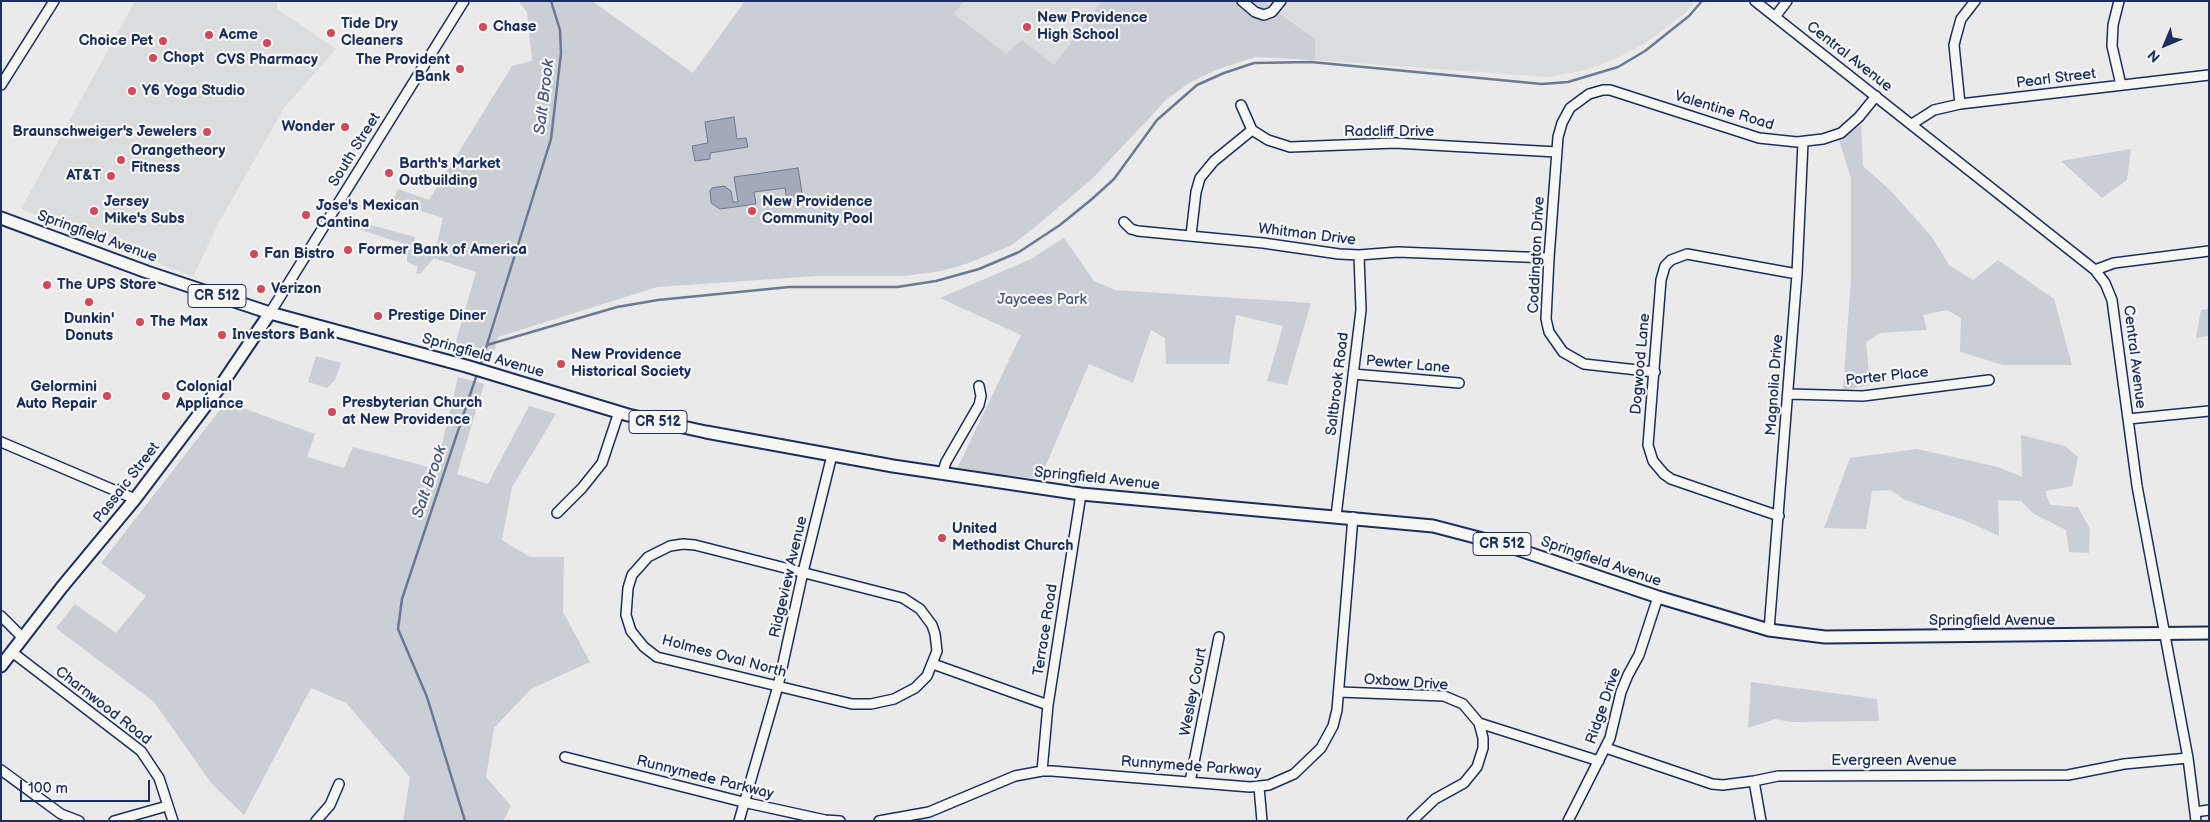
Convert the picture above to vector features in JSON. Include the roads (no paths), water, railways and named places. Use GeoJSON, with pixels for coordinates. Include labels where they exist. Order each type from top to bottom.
{"type":"FeatureCollection","features":[{"type":"Feature","properties":{"kind":"main road","name":"Springfield Avenue"},"geometry":{"type":"LineString","coordinates":[[1,218],[147,272],[270,313],[466,366],[618,412],[706,432],[942,474],[1081,494],[1411,522],[1465,534],[1658,597],[1768,630],[1825,637],[2001,637],[2209,633]]}},
{"type":"Feature","properties":{"kind":"main road","name":"Passaic Street"},"geometry":{"type":"LineString","coordinates":[[1,666],[62,587],[135,499],[222,384],[270,313]]}},
{"type":"Feature","properties":{"kind":"street"},"geometry":{"type":"LineString","coordinates":[[1,85],[54,1]]}},
{"type":"Feature","properties":{"kind":"street","name":"South Street"},"geometry":{"type":"LineString","coordinates":[[270,313],[464,1]]}},
{"type":"Feature","properties":{"kind":"street"},"geometry":{"type":"LineString","coordinates":[[1242,1],[1259,14],[1272,12],[1281,1]]}},
{"type":"Feature","properties":{"kind":"street","name":"Central Avenue"},"geometry":{"type":"LineString","coordinates":[[1755,1],[2095,270],[2105,283],[2112,300],[2137,486],[2188,758],[2196,816]]}},
{"type":"Feature","properties":{"kind":"street"},"geometry":{"type":"LineString","coordinates":[[1774,17],[1787,1]]}},
{"type":"Feature","properties":{"kind":"street"},"geometry":{"type":"LineString","coordinates":[[1960,104],[1954,45],[1960,19],[1975,1]]}},
{"type":"Feature","properties":{"kind":"street"},"geometry":{"type":"LineString","coordinates":[[2119,1],[2113,25],[2112,46],[2121,85]]}},
{"type":"Feature","properties":{"kind":"street","name":"Pearl Street"},"geometry":{"type":"LineString","coordinates":[[1912,124],[1934,110],[1960,104],[2209,74]]}},
{"type":"Feature","properties":{"kind":"street","name":"Valentine Road"},"geometry":{"type":"LineString","coordinates":[[1610,90],[1759,138],[1786,142],[1823,139],[1840,132],[1859,117],[1876,96]]}},
{"type":"Feature","properties":{"kind":"street","name":"Coddington Drive"},"geometry":{"type":"LineString","coordinates":[[1610,90],[1589,94],[1570,108],[1560,130],[1548,258],[1546,319],[1549,332],[1558,346],[1569,357],[1584,364],[1655,372]]}},
{"type":"Feature","properties":{"kind":"street"},"geometry":{"type":"LineString","coordinates":[[1191,235],[1196,192],[1200,178],[1214,161],[1252,130],[1241,105]]}},
{"type":"Feature","properties":{"kind":"street","name":"Radcliff Drive"},"geometry":{"type":"LineString","coordinates":[[1252,130],[1268,140],[1290,146],[1394,142],[1557,152]]}},
{"type":"Feature","properties":{"kind":"street","name":"Magnolia Drive"},"geometry":{"type":"LineString","coordinates":[[1768,630],[1779,516],[1797,274],[1803,142]]}},
{"type":"Feature","properties":{"kind":"street","name":"Whitman Drive"},"geometry":{"type":"LineString","coordinates":[[1124,222],[1131,229],[1138,231],[1191,235],[1359,256],[1398,252],[1548,258]]}},
{"type":"Feature","properties":{"kind":"street"},"geometry":{"type":"LineString","coordinates":[[2095,270],[2114,263],[2209,251]]}},
{"type":"Feature","properties":{"kind":"street","name":"Dogwood Lane"},"geometry":{"type":"LineString","coordinates":[[1779,516],[1671,479],[1658,468],[1650,454],[1648,445],[1661,280],[1665,266],[1671,260],[1687,254],[1695,254],[1797,274]]}},
{"type":"Feature","properties":{"kind":"street","name":"Saltbrook Road"},"geometry":{"type":"LineString","coordinates":[[1336,516],[1360,310],[1359,256]]}},
{"type":"Feature","properties":{"kind":"street","name":"Pewter Lane"},"geometry":{"type":"LineString","coordinates":[[1354,374],[1459,383]]}},
{"type":"Feature","properties":{"kind":"street","name":"Porter Place"},"geometry":{"type":"LineString","coordinates":[[1788,394],[1863,396],[1988,380]]}},
{"type":"Feature","properties":{"kind":"street"},"geometry":{"type":"LineString","coordinates":[[942,474],[946,462],[979,405],[981,396],[979,386]]}},
{"type":"Feature","properties":{"kind":"street"},"geometry":{"type":"LineString","coordinates":[[2128,419],[2209,411]]}},
{"type":"Feature","properties":{"kind":"street"},"geometry":{"type":"LineString","coordinates":[[557,513],[582,488],[602,463],[618,412]]}},
{"type":"Feature","properties":{"kind":"street"},"geometry":{"type":"LineString","coordinates":[[1,442],[135,499]]}},
{"type":"Feature","properties":{"kind":"street","name":"Ridgeview Avenue"},"geometry":{"type":"LineString","coordinates":[[739,821],[778,686],[803,572],[832,455]]}},
{"type":"Feature","properties":{"kind":"street","name":"Terrace Road"},"geometry":{"type":"LineString","coordinates":[[1042,772],[1048,705],[1081,494]]}},
{"type":"Feature","properties":{"kind":"street","name":"Runnymede Parkway"},"geometry":{"type":"LineString","coordinates":[[880,821],[929,812],[1014,776],[1052,770],[1260,787],[1294,774],[1321,748],[1333,726],[1339,692],[1353,518]]}},
{"type":"Feature","properties":{"kind":"street","name":"Holmes Oval North"},"geometry":{"type":"LineString","coordinates":[[683,544],[695,545],[803,572],[891,594],[912,603],[924,613],[935,634],[937,651],[933,664],[926,676],[915,688],[894,699],[871,704],[852,704],[657,657],[644,647],[631,631],[626,615],[626,600],[632,575],[648,557],[660,550],[683,544]]}},
{"type":"Feature","properties":{"kind":"street","name":"Ridge Drive"},"geometry":{"type":"LineString","coordinates":[[1568,821],[1606,748],[1621,692],[1639,656],[1658,597]]}},
{"type":"Feature","properties":{"kind":"street"},"geometry":{"type":"LineString","coordinates":[[1,616],[23,638]]}},
{"type":"Feature","properties":{"kind":"street","name":"Wesley Court"},"geometry":{"type":"LineString","coordinates":[[1190,782],[1219,637]]}},
{"type":"Feature","properties":{"kind":"street","name":"Charnwood Road"},"geometry":{"type":"LineString","coordinates":[[12,652],[141,751],[159,778],[173,821]]}},
{"type":"Feature","properties":{"kind":"street"},"geometry":{"type":"LineString","coordinates":[[933,664],[1048,705]]}},
{"type":"Feature","properties":{"kind":"street","name":"Oxbow Drive"},"geometry":{"type":"LineString","coordinates":[[1339,692],[1444,696],[1463,704],[1479,723]]}},
{"type":"Feature","properties":{"kind":"street"},"geometry":{"type":"LineString","coordinates":[[1479,723],[1599,761]]}},
{"type":"Feature","properties":{"kind":"street"},"geometry":{"type":"LineString","coordinates":[[1412,821],[1434,799],[1464,783],[1477,768],[1483,748],[1483,738],[1479,723]]}},
{"type":"Feature","properties":{"kind":"street","name":"Evergreen Avenue"},"geometry":{"type":"LineString","coordinates":[[1606,748],[1712,784],[1723,785],[1778,776],[2068,775],[2124,764],[2188,758]]}},
{"type":"Feature","properties":{"kind":"street","name":"Runnymede Parkway"},"geometry":{"type":"LineString","coordinates":[[565,757],[743,802],[825,820],[840,821]]}},
{"type":"Feature","properties":{"kind":"street"},"geometry":{"type":"LineString","coordinates":[[1,770],[61,814],[79,821]]}},
{"type":"Feature","properties":{"kind":"street"},"geometry":{"type":"LineString","coordinates":[[1754,781],[1761,821]]}},
{"type":"Feature","properties":{"kind":"street"},"geometry":{"type":"LineString","coordinates":[[316,821],[330,805],[339,784]]}},
{"type":"Feature","properties":{"kind":"street"},"geometry":{"type":"LineString","coordinates":[[1260,787],[1262,821]]}},
{"type":"Feature","properties":{"kind":"street"},"geometry":{"type":"LineString","coordinates":[[114,821],[167,806]]}},
{"type":"Feature","properties":{"kind":"street"},"geometry":{"type":"LineString","coordinates":[[2196,816],[2209,810]]}},
{"type":"Feature","properties":{"kind":"water"},"geometry":{"type":"Polygon","coordinates":[[[734,117],[737,139],[746,138],[748,147],[710,153],[710,159],[695,161],[692,146],[708,143],[705,122],[734,117]]]}},
{"type":"Feature","properties":{"kind":"water"},"geometry":{"type":"Polygon","coordinates":[[[798,168],[803,199],[787,202],[785,188],[754,192],[756,204],[720,209],[711,203],[710,191],[712,188],[724,186],[731,191],[733,202],[738,202],[734,177],[798,168]]]}},
{"type":"Feature","properties":{"kind":"waterway","name":"Salt Brook"},"geometry":{"type":"LineString","coordinates":[[480,367],[551,139],[561,53],[560,30],[551,1]]}},
{"type":"Feature","properties":{"kind":"waterway"},"geometry":{"type":"LineString","coordinates":[[487,345],[617,307],[658,300],[789,287],[897,287],[936,281],[979,269],[1019,252],[1060,225],[1092,199],[1114,179],[1157,120],[1197,85],[1254,63],[1311,62],[1542,84],[1568,82],[1618,67],[1645,51],[1689,16],[1702,1]]}},
{"type":"Feature","properties":{"kind":"waterway","name":"Salt Brook"},"geometry":{"type":"LineString","coordinates":[[465,821],[427,697],[398,629],[402,599],[477,374]]}},
{"type":"Feature","properties":{"kind":"place","name":"Chase"},"geometry":{"type":"Point","coordinates":[483,27]}},
{"type":"Feature","properties":{"kind":"place","name":"New Providence High School"},"geometry":{"type":"Point","coordinates":[1027,27]}},
{"type":"Feature","properties":{"kind":"place","name":"Tide Dry Cleaners"},"geometry":{"type":"Point","coordinates":[331,33]}},
{"type":"Feature","properties":{"kind":"place","name":"Acme"},"geometry":{"type":"Point","coordinates":[209,35]}},
{"type":"Feature","properties":{"kind":"place","name":"Choice Pet"},"geometry":{"type":"Point","coordinates":[163,41]}},
{"type":"Feature","properties":{"kind":"place","name":"CVS Pharmacy"},"geometry":{"type":"Point","coordinates":[267,43]}},
{"type":"Feature","properties":{"kind":"place","name":"Chopt"},"geometry":{"type":"Point","coordinates":[153,58]}},
{"type":"Feature","properties":{"kind":"place","name":"The Provident Bank"},"geometry":{"type":"Point","coordinates":[460,69]}},
{"type":"Feature","properties":{"kind":"place","name":"Y6 Yoga Studio"},"geometry":{"type":"Point","coordinates":[132,91]}},
{"type":"Feature","properties":{"kind":"place","name":"Wonder"},"geometry":{"type":"Point","coordinates":[345,127]}},
{"type":"Feature","properties":{"kind":"place","name":"Braunschweiger's Jewelers"},"geometry":{"type":"Point","coordinates":[207,132]}},
{"type":"Feature","properties":{"kind":"place","name":"Orangetheory Fitness"},"geometry":{"type":"Point","coordinates":[121,160]}},
{"type":"Feature","properties":{"kind":"place","name":"Barth's Market Outbuilding"},"geometry":{"type":"Point","coordinates":[389,173]}},
{"type":"Feature","properties":{"kind":"place","name":"AT&T"},"geometry":{"type":"Point","coordinates":[111,176]}},
{"type":"Feature","properties":{"kind":"place","name":"Jersey Mike's Subs"},"geometry":{"type":"Point","coordinates":[94,211]}},
{"type":"Feature","properties":{"kind":"place","name":"New Providence Community Pool"},"geometry":{"type":"Point","coordinates":[752,211]}},
{"type":"Feature","properties":{"kind":"place","name":"Jose's Mexican Cantina"},"geometry":{"type":"Point","coordinates":[306,215]}},
{"type":"Feature","properties":{"kind":"place","name":"Former Bank of America"},"geometry":{"type":"Point","coordinates":[348,250]}},
{"type":"Feature","properties":{"kind":"place","name":"Fan Bistro"},"geometry":{"type":"Point","coordinates":[254,254]}},
{"type":"Feature","properties":{"kind":"place","name":"The UPS Store"},"geometry":{"type":"Point","coordinates":[47,285]}},
{"type":"Feature","properties":{"kind":"place","name":"Verizon"},"geometry":{"type":"Point","coordinates":[261,289]}},
{"type":"Feature","properties":{"kind":"place","name":"Dunkin' Donuts"},"geometry":{"type":"Point","coordinates":[89,302]}},
{"type":"Feature","properties":{"kind":"place","name":"Prestige Diner"},"geometry":{"type":"Point","coordinates":[378,316]}},
{"type":"Feature","properties":{"kind":"place","name":"The Max"},"geometry":{"type":"Point","coordinates":[140,322]}},
{"type":"Feature","properties":{"kind":"place","name":"Investors Bank"},"geometry":{"type":"Point","coordinates":[222,335]}},
{"type":"Feature","properties":{"kind":"place","name":"New Providence Historical Society"},"geometry":{"type":"Point","coordinates":[561,364]}},
{"type":"Feature","properties":{"kind":"place","name":"Gelormini Auto Repair"},"geometry":{"type":"Point","coordinates":[107,396]}},
{"type":"Feature","properties":{"kind":"place","name":"Colonial Appliance"},"geometry":{"type":"Point","coordinates":[166,396]}},
{"type":"Feature","properties":{"kind":"place","name":"Presbyterian Church at New Providence"},"geometry":{"type":"Point","coordinates":[332,412]}},
{"type":"Feature","properties":{"kind":"place","name":"United Methodist Church"},"geometry":{"type":"Point","coordinates":[942,538]}},
{"type":"Feature","properties":{"kind":"park label","name":"Jaycees Park"},"geometry":{"type":"Point","coordinates":[1042,300]}}]}
